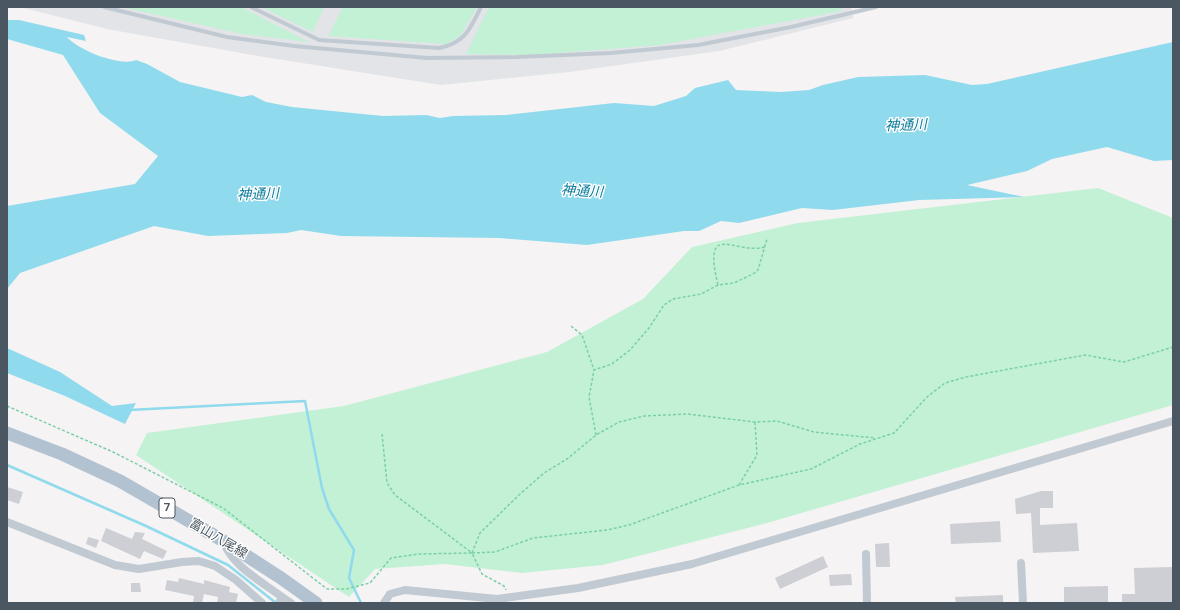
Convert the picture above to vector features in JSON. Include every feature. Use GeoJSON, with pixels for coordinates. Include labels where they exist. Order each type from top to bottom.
{"type":"FeatureCollection","features":[{"type":"Feature","properties":{"kind":"main road","name":"富山八尾線"},"geometry":{"type":"LineString","coordinates":[[7,432],[62,454],[120,481],[222,540],[282,578],[316,603]]}},
{"type":"Feature","properties":{"kind":"street"},"geometry":{"type":"LineString","coordinates":[[384,603],[390,594],[404,590],[497,599],[578,588],[692,564],[1173,421]]}},
{"type":"Feature","properties":{"kind":"street"},"geometry":{"type":"LineString","coordinates":[[7,522],[115,565],[139,569],[182,562],[199,561],[215,566],[236,580],[262,603]]}},
{"type":"Feature","properties":{"kind":"street"},"geometry":{"type":"LineString","coordinates":[[222,540],[227,552],[280,601],[291,603]]}},
{"type":"Feature","properties":{"kind":"street"},"geometry":{"type":"LineString","coordinates":[[866,554],[867,603]]}},
{"type":"Feature","properties":{"kind":"street"},"geometry":{"type":"LineString","coordinates":[[1021,563],[1023,603]]}},
{"type":"Feature","properties":{"kind":"lane"},"geometry":{"type":"LineString","coordinates":[[104,7],[227,37],[294,46],[426,58],[517,58],[611,53],[698,45],[791,27],[876,7]]}},
{"type":"Feature","properties":{"kind":"lane"},"geometry":{"type":"LineString","coordinates":[[251,7],[319,40],[439,48],[449,46],[464,37],[481,7]]}},
{"type":"Feature","properties":{"kind":"path"},"geometry":{"type":"LineString","coordinates":[[594,370],[612,364],[630,350],[649,328],[664,305],[673,299],[701,294],[718,285],[734,284],[758,270],[767,239]]}},
{"type":"Feature","properties":{"kind":"path"},"geometry":{"type":"LineString","coordinates":[[718,285],[712,261],[718,247],[727,244],[754,249],[765,247]]}},
{"type":"Feature","properties":{"kind":"path"},"geometry":{"type":"LineString","coordinates":[[571,326],[582,335],[594,370],[589,397],[596,435]]}},
{"type":"Feature","properties":{"kind":"path"},"geometry":{"type":"LineString","coordinates":[[7,406],[113,452],[223,508],[327,589],[346,589],[370,583],[391,558],[418,554],[495,552],[533,538],[607,530],[629,525],[739,485],[810,468],[860,444],[894,433],[928,397],[945,383],[966,377],[1085,355],[1124,362],[1173,347]]}},
{"type":"Feature","properties":{"kind":"path"},"geometry":{"type":"LineString","coordinates":[[472,553],[480,533],[519,494],[544,473],[567,459],[596,435],[619,422],[644,416],[687,414],[755,422],[777,421],[814,432],[878,438]]}},
{"type":"Feature","properties":{"kind":"path"},"geometry":{"type":"LineString","coordinates":[[739,485],[757,455],[755,422]]}},
{"type":"Feature","properties":{"kind":"path"},"geometry":{"type":"LineString","coordinates":[[382,434],[387,483],[394,495],[472,553],[482,574],[504,586],[510,597]]}},
{"type":"Feature","properties":{"kind":"shaded area"},"geometry":{"type":"Polygon","coordinates":[[[20,7],[851,7],[853,18],[719,51],[569,72],[441,85],[258,56],[107,29],[20,7]]]}},
{"type":"Feature","properties":{"kind":"green space"},"geometry":{"type":"Polygon","coordinates":[[[122,7],[241,7],[309,42],[242,34],[122,7]]]}},
{"type":"Feature","properties":{"kind":"green space"},"geometry":{"type":"Polygon","coordinates":[[[261,7],[324,7],[313,32],[261,7]]]}},
{"type":"Feature","properties":{"kind":"green space"},"geometry":{"type":"Polygon","coordinates":[[[343,7],[477,7],[460,36],[446,44],[328,36],[343,7]]]}},
{"type":"Feature","properties":{"kind":"green space"},"geometry":{"type":"Polygon","coordinates":[[[489,7],[841,7],[842,11],[660,45],[531,55],[466,54],[489,7]]]}},
{"type":"Feature","properties":{"kind":"green space"},"geometry":{"type":"Polygon","coordinates":[[[1098,188],[1173,218],[1173,405],[767,523],[603,565],[522,573],[445,564],[375,569],[349,597],[136,455],[147,433],[344,406],[547,352],[643,299],[692,247],[798,223],[1098,188]]]}},
{"type":"Feature","properties":{"kind":"water","name":"神通川"},"geometry":{"type":"Polygon","coordinates":[[[7,20],[19,20],[84,35],[86,41],[67,37],[80,47],[100,56],[129,62],[136,60],[147,64],[180,82],[242,97],[252,95],[266,102],[292,107],[383,116],[426,115],[440,118],[453,116],[506,115],[614,103],[654,106],[686,96],[695,88],[728,80],[736,90],[781,92],[809,90],[823,85],[858,77],[925,75],[972,85],[987,84],[1173,42],[1173,160],[1154,161],[1107,147],[1052,159],[1027,171],[967,185],[1024,197],[919,200],[833,210],[802,208],[739,223],[721,221],[699,231],[684,231],[587,245],[499,238],[341,236],[301,230],[287,233],[208,236],[154,226],[20,273],[7,289],[7,206],[135,184],[158,156],[100,113],[63,55],[7,39],[7,20]]]}},
{"type":"Feature","properties":{"kind":"water"},"geometry":{"type":"Polygon","coordinates":[[[7,348],[60,372],[112,406],[136,403],[125,424],[65,396],[7,373],[7,348]]]}},
{"type":"Feature","properties":{"kind":"building"},"geometry":{"type":"Polygon","coordinates":[[[7,487],[23,492],[19,504],[7,500],[7,487]]]}},
{"type":"Feature","properties":{"kind":"building"},"geometry":{"type":"Polygon","coordinates":[[[1041,491],[1053,491],[1053,508],[1040,508],[1040,525],[1077,523],[1079,551],[1033,553],[1031,513],[1016,514],[1015,499],[1041,491]]]}},
{"type":"Feature","properties":{"kind":"building"},"geometry":{"type":"Polygon","coordinates":[[[1000,521],[1001,542],[951,544],[950,524],[1000,521]]]}},
{"type":"Feature","properties":{"kind":"building"},"geometry":{"type":"Polygon","coordinates":[[[106,528],[132,539],[135,532],[145,533],[142,539],[167,551],[163,559],[144,551],[140,559],[101,541],[106,528]]]}},
{"type":"Feature","properties":{"kind":"building"},"geometry":{"type":"Polygon","coordinates":[[[88,537],[99,540],[96,548],[86,544],[88,537]]]}},
{"type":"Feature","properties":{"kind":"building"},"geometry":{"type":"Polygon","coordinates":[[[889,543],[890,567],[876,567],[875,544],[889,543]]]}},
{"type":"Feature","properties":{"kind":"building"},"geometry":{"type":"Polygon","coordinates":[[[823,556],[828,567],[780,589],[775,578],[823,556]]]}},
{"type":"Feature","properties":{"kind":"building"},"geometry":{"type":"Polygon","coordinates":[[[1173,567],[1173,603],[1122,603],[1122,594],[1135,594],[1134,568],[1173,567]]]}},
{"type":"Feature","properties":{"kind":"building"},"geometry":{"type":"Polygon","coordinates":[[[851,574],[852,585],[830,586],[829,575],[851,574]]]}},
{"type":"Feature","properties":{"kind":"building"},"geometry":{"type":"Polygon","coordinates":[[[179,578],[204,584],[204,580],[230,587],[229,592],[238,594],[236,603],[217,603],[218,597],[204,594],[202,603],[193,603],[194,596],[165,590],[167,580],[178,582],[179,578]]]}},
{"type":"Feature","properties":{"kind":"building"},"geometry":{"type":"Polygon","coordinates":[[[131,583],[140,583],[141,592],[131,592],[131,583]]]}},
{"type":"Feature","properties":{"kind":"building"},"geometry":{"type":"Polygon","coordinates":[[[1108,586],[1108,603],[1064,603],[1064,587],[1108,586]]]}},
{"type":"Feature","properties":{"kind":"building"},"geometry":{"type":"Polygon","coordinates":[[[1003,595],[1003,603],[956,603],[955,597],[1003,595]]]}},
{"type":"Feature","properties":{"kind":"waterway"},"geometry":{"type":"LineString","coordinates":[[129,410],[305,401],[322,488],[329,509],[354,550],[349,578],[361,603]]}},
{"type":"Feature","properties":{"kind":"waterway"},"geometry":{"type":"LineString","coordinates":[[7,465],[146,526],[228,565],[276,603]]}}]}
